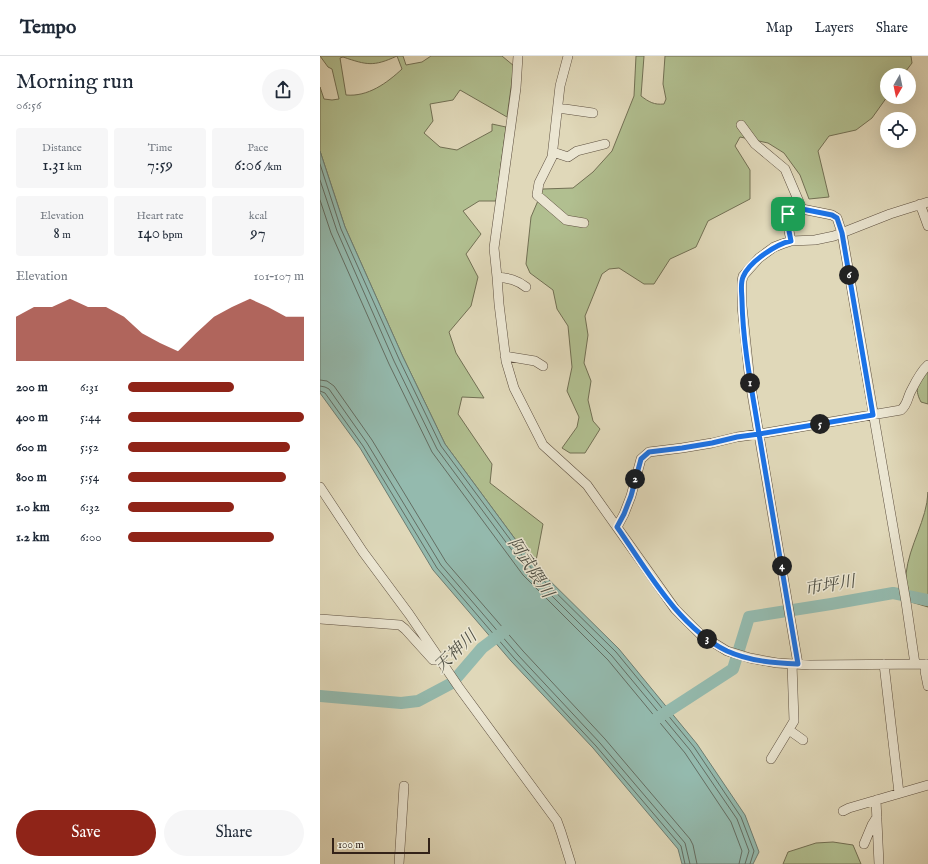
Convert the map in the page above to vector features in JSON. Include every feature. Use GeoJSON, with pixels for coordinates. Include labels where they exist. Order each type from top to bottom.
{"type":"FeatureCollection","features":[{"type":"Feature","properties":{"kind":"street"},"geometry":{"type":"LineString","coordinates":[[518,56],[516,88],[494,241],[498,304],[505,356],[514,388],[543,445],[587,485],[675,609],[701,635],[727,651],[763,662],[795,664],[927,664],[927,680]]}},
{"type":"Feature","properties":{"kind":"street"},"geometry":{"type":"LineString","coordinates":[[568,56],[560,86],[552,157],[539,183],[537,195],[566,220],[584,223]]}},
{"type":"Feature","properties":{"kind":"street"},"geometry":{"type":"LineString","coordinates":[[558,108],[593,113]]}},
{"type":"Feature","properties":{"kind":"street"},"geometry":{"type":"LineString","coordinates":[[741,125],[755,144],[785,168],[802,209]]}},
{"type":"Feature","properties":{"kind":"street"},"geometry":{"type":"LineString","coordinates":[[553,152],[568,157],[577,151],[605,144]]}},
{"type":"Feature","properties":{"kind":"street"},"geometry":{"type":"LineString","coordinates":[[771,759],[794,721],[795,664],[750,382],[744,331],[742,281],[745,273],[759,258],[774,247],[791,241],[824,239],[924,203],[928,226]]}},
{"type":"Feature","properties":{"kind":"street"},"geometry":{"type":"LineString","coordinates":[[791,241],[787,221],[788,214],[802,209],[832,215],[837,218],[842,233],[906,602],[915,664]]}},
{"type":"Feature","properties":{"kind":"street"},"geometry":{"type":"LineString","coordinates":[[497,277],[518,281],[526,287]]}},
{"type":"Feature","properties":{"kind":"street"},"geometry":{"type":"LineString","coordinates":[[505,356],[535,361],[543,366]]}},
{"type":"Feature","properties":{"kind":"street"},"geometry":{"type":"LineString","coordinates":[[617,527],[631,496],[641,459],[649,452],[712,443],[737,437],[901,410],[906,407],[910,394],[920,374],[928,365]]}},
{"type":"Feature","properties":{"kind":"street"},"geometry":{"type":"LineString","coordinates":[[320,487],[440,660],[557,821],[571,864]]}},
{"type":"Feature","properties":{"kind":"street"},"geometry":{"type":"LineString","coordinates":[[320,619],[400,625],[433,660],[440,660]]}},
{"type":"Feature","properties":{"kind":"street"},"geometry":{"type":"LineString","coordinates":[[884,664],[899,793]]}},
{"type":"Feature","properties":{"kind":"street"},"geometry":{"type":"LineString","coordinates":[[789,730],[803,740]]}},
{"type":"Feature","properties":{"kind":"street"},"geometry":{"type":"LineString","coordinates":[[843,811],[928,785]]}},
{"type":"Feature","properties":{"kind":"street"},"geometry":{"type":"LineString","coordinates":[[399,864],[404,786]]}},
{"type":"Feature","properties":{"kind":"street"},"geometry":{"type":"LineString","coordinates":[[876,800],[879,864]]}},
{"type":"Feature","properties":{"kind":"street"},"geometry":{"type":"LineString","coordinates":[[864,844],[877,817]]}},
{"type":"Feature","properties":{"kind":"green space"},"geometry":{"type":"Polygon","coordinates":[[[320,56],[397,56],[403,56],[406,65],[422,62],[431,56],[502,56],[514,66],[507,117],[460,90],[453,100],[430,104],[433,121],[424,133],[440,147],[457,150],[492,131],[492,124],[506,127],[496,201],[479,201],[463,211],[481,234],[466,254],[478,277],[471,306],[449,332],[456,353],[484,398],[462,397],[458,414],[492,464],[490,483],[543,524],[535,566],[445,444],[403,357],[345,227],[320,151],[320,87],[324,99],[339,99],[332,69],[328,67],[320,56]],[[397,56],[382,62],[370,64],[343,57],[340,58],[346,95],[362,94],[377,88],[402,69],[397,56]]]}},
{"type":"Feature","properties":{"kind":"green space"},"geometry":{"type":"Polygon","coordinates":[[[636,56],[644,56],[641,96],[652,103],[657,104],[664,104],[666,99],[663,84],[665,56],[911,56],[912,63],[908,68],[880,68],[880,104],[882,104],[872,118],[856,130],[829,136],[818,151],[829,197],[809,199],[800,175],[784,153],[768,143],[740,137],[735,146],[750,170],[750,199],[708,221],[696,247],[670,259],[654,284],[644,284],[619,268],[609,269],[602,274],[585,316],[588,335],[584,363],[591,381],[588,400],[593,421],[600,429],[585,453],[570,453],[562,448],[577,427],[579,417],[567,391],[572,367],[568,326],[557,309],[553,290],[530,273],[526,264],[531,217],[543,189],[573,188],[593,172],[612,151],[634,96],[636,56]]]}},
{"type":"Feature","properties":{"kind":"green space"},"geometry":{"type":"Polygon","coordinates":[[[928,369],[928,404],[921,402],[917,388],[928,369]]]}},
{"type":"Feature","properties":{"kind":"green space"},"geometry":{"type":"Polygon","coordinates":[[[928,492],[928,607],[911,602],[906,574],[911,553],[925,513],[928,492]]]}},
{"type":"Feature","properties":{"kind":"green space"},"geometry":{"type":"Polygon","coordinates":[[[833,842],[853,845],[861,864],[783,864],[788,852],[816,843],[833,842]]]}},
{"type":"Feature","properties":{"kind":"water","name":"阿武隈川"},"geometry":{"type":"Polygon","coordinates":[[[320,151],[345,227],[403,357],[445,444],[535,566],[619,649],[697,744],[745,815],[759,852],[753,864],[682,864],[678,849],[593,748],[511,661],[433,570],[360,448],[320,393],[320,151]]]}},
{"type":"Feature","properties":{"kind":"waterway","name":"市坪川"},"geometry":{"type":"LineString","coordinates":[[656,719],[733,669],[749,617],[893,593],[928,600]]}},
{"type":"Feature","properties":{"kind":"waterway","name":"天神川"},"geometry":{"type":"LineString","coordinates":[[320,696],[401,703],[418,701],[452,683],[482,648],[506,630]]}},
{"type":"Feature","properties":{"kind":"route"},"geometry":{"type":"LineString","coordinates":[[788,214],[787,221],[791,241],[774,247],[759,258],[745,273],[742,281],[744,331],[750,382],[759,434],[682,448],[649,452],[644,455],[638,466],[631,496],[617,527],[675,609],[701,635],[727,651],[739,655],[763,662],[798,664],[759,434],[873,415],[842,233],[837,218],[823,212],[802,209],[788,214]]}}]}
